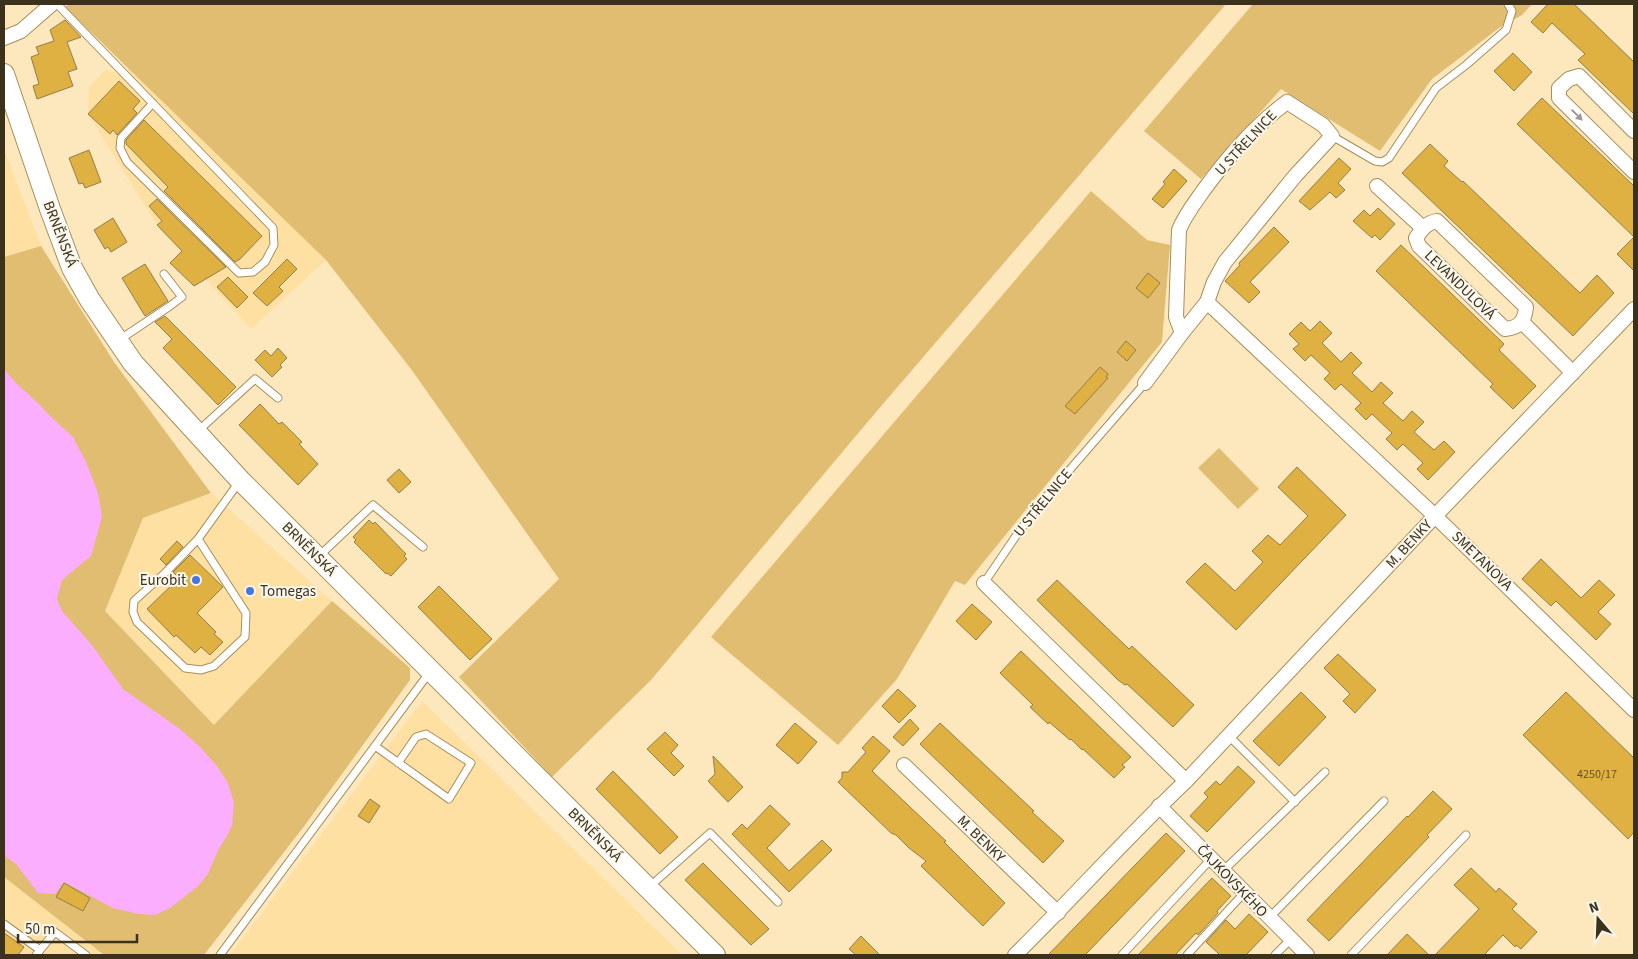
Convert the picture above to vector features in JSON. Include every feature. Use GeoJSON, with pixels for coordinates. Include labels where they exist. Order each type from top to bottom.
{"type":"FeatureCollection","features":[{"type":"Feature","properties":{"kind":"main road","name":"BRNĚNSKÁ"},"geometry":{"type":"LineString","coordinates":[[4,74],[12,109],[72,268],[90,300],[133,363],[240,480],[715,955]]}},
{"type":"Feature","properties":{"kind":"street"},"geometry":{"type":"LineString","coordinates":[[4,38],[21,31],[52,4]]}},
{"type":"Feature","properties":{"kind":"street"},"geometry":{"type":"LineString","coordinates":[[1634,130],[1579,76],[1569,79],[1559,88],[1559,98],[1634,172]]}},
{"type":"Feature","properties":{"kind":"street","name":"U STŘELNICE"},"geometry":{"type":"LineString","coordinates":[[1145,383],[1206,302],[1214,282],[1226,262],[1295,176],[1332,136],[1323,125],[1287,102],[1267,116],[1257,126],[1212,179],[1184,218],[1179,230],[1176,317],[1182,333]]}},
{"type":"Feature","properties":{"kind":"street"},"geometry":{"type":"LineString","coordinates":[[1377,186],[1423,228]]}},
{"type":"Feature","properties":{"kind":"street","name":"LEVANDULOVÁ"},"geometry":{"type":"LineString","coordinates":[[1437,221],[1526,307],[1526,314],[1522,322],[1514,328],[1505,329],[1419,246],[1416,238],[1423,228],[1429,223],[1437,221]]}},
{"type":"Feature","properties":{"kind":"street","name":"SMETANOVA"},"geometry":{"type":"LineString","coordinates":[[1206,302],[1435,516],[1634,710]]}},
{"type":"Feature","properties":{"kind":"street","name":"M. BENKY"},"geometry":{"type":"LineString","coordinates":[[1014,955],[1058,913],[1159,806],[1186,781],[1435,516],[1634,309]]}},
{"type":"Feature","properties":{"kind":"street"},"geometry":{"type":"LineString","coordinates":[[1522,322],[1572,372]]}},
{"type":"Feature","properties":{"kind":"street"},"geometry":{"type":"LineString","coordinates":[[984,583],[1186,781]]}},
{"type":"Feature","properties":{"kind":"street","name":"M. BENKY"},"geometry":{"type":"LineString","coordinates":[[904,765],[1058,913]]}},
{"type":"Feature","properties":{"kind":"street","name":"ČAJKOVSKÉHO"},"geometry":{"type":"LineString","coordinates":[[1159,806],[1306,955]]}},
{"type":"Feature","properties":{"kind":"lane"},"geometry":{"type":"LineString","coordinates":[[57,4],[273,228],[274,246],[265,262],[253,272],[238,273],[127,162],[120,148],[121,138],[153,104]]}},
{"type":"Feature","properties":{"kind":"lane"},"geometry":{"type":"LineString","coordinates":[[1332,136],[1375,161],[1382,162],[1389,158],[1436,88],[1506,30],[1512,11],[1508,4]]}},
{"type":"Feature","properties":{"kind":"lane"},"geometry":{"type":"LineString","coordinates":[[117,341],[182,297],[164,274]]}},
{"type":"Feature","properties":{"kind":"lane"},"geometry":{"type":"LineString","coordinates":[[196,432],[214,418],[255,379],[278,398]]}},
{"type":"Feature","properties":{"kind":"lane","name":"U STŘELNICE"},"geometry":{"type":"LineString","coordinates":[[984,583],[1040,504],[1145,383]]}},
{"type":"Feature","properties":{"kind":"lane"},"geometry":{"type":"LineString","coordinates":[[198,539],[246,613],[245,637],[214,666],[201,670],[185,668],[137,622],[133,612],[134,601],[198,539],[240,480]]}},
{"type":"Feature","properties":{"kind":"lane"},"geometry":{"type":"LineString","coordinates":[[318,557],[373,505],[423,547]]}},
{"type":"Feature","properties":{"kind":"lane"},"geometry":{"type":"LineString","coordinates":[[220,955],[431,670]]}},
{"type":"Feature","properties":{"kind":"lane"},"geometry":{"type":"LineString","coordinates":[[375,746],[449,799],[471,763],[426,734],[416,737],[398,762]]}},
{"type":"Feature","properties":{"kind":"lane"},"geometry":{"type":"LineString","coordinates":[[1229,736],[1295,802]]}},
{"type":"Feature","properties":{"kind":"lane"},"geometry":{"type":"LineString","coordinates":[[1223,871],[1325,772]]}},
{"type":"Feature","properties":{"kind":"lane"},"geometry":{"type":"LineString","coordinates":[[1269,918],[1384,801]]}},
{"type":"Feature","properties":{"kind":"lane"},"geometry":{"type":"LineString","coordinates":[[648,888],[710,834],[778,902]]}},
{"type":"Feature","properties":{"kind":"lane"},"geometry":{"type":"LineString","coordinates":[[1351,955],[1466,835]]}},
{"type":"Feature","properties":{"kind":"lane"},"geometry":{"type":"LineString","coordinates":[[1122,955],[1211,859]]}},
{"type":"Feature","properties":{"kind":"lane"},"geometry":{"type":"LineString","coordinates":[[1187,955],[1244,893]]}},
{"type":"Feature","properties":{"kind":"lane"},"geometry":{"type":"LineString","coordinates":[[4,924],[38,953],[55,932],[86,955]]}},
{"type":"Feature","properties":{"kind":"lane"},"geometry":{"type":"LineString","coordinates":[[1276,955],[1290,940]]}},
{"type":"Feature","properties":{"kind":"shaded area"},"geometry":{"type":"Polygon","coordinates":[[[69,4],[1226,4],[865,425],[651,680],[552,777],[459,677],[559,579],[411,369],[326,260],[65,7],[69,4]]]}},
{"type":"Feature","properties":{"kind":"shaded area"},"geometry":{"type":"Polygon","coordinates":[[[1253,4],[1532,4],[1522,15],[1499,28],[1432,79],[1380,151],[1281,89],[1201,179],[1144,131],[1253,4]]]}},
{"type":"Feature","properties":{"kind":"shaded area"},"geometry":{"type":"Polygon","coordinates":[[[129,69],[326,260],[251,329],[157,225],[88,114],[89,86],[106,70],[120,74],[129,69]]]}},
{"type":"Feature","properties":{"kind":"shaded area"},"geometry":{"type":"Polygon","coordinates":[[[4,149],[41,246],[4,257],[4,149]]]}},
{"type":"Feature","properties":{"kind":"shaded area"},"geometry":{"type":"Polygon","coordinates":[[[1091,191],[1147,240],[1170,245],[1162,342],[965,585],[955,581],[897,679],[838,745],[711,637],[1091,191]]]}},
{"type":"Feature","properties":{"kind":"shaded area"},"geometry":{"type":"Polygon","coordinates":[[[41,246],[114,362],[211,493],[143,518],[105,611],[214,725],[332,601],[410,668],[410,680],[305,825],[204,955],[104,955],[4,877],[4,257],[41,246]]]}},
{"type":"Feature","properties":{"kind":"shaded area"},"geometry":{"type":"Polygon","coordinates":[[[4,369],[16,383],[73,437],[86,462],[98,493],[102,517],[91,556],[62,580],[57,599],[62,611],[92,645],[123,689],[180,729],[200,747],[217,766],[228,783],[234,803],[232,825],[218,850],[208,874],[197,887],[170,908],[155,915],[139,914],[113,908],[64,882],[55,894],[38,893],[16,864],[4,855],[4,369]]]}},
{"type":"Feature","properties":{"kind":"shaded area"},"geometry":{"type":"Polygon","coordinates":[[[1219,448],[1259,489],[1238,509],[1198,468],[1219,448]]]}},
{"type":"Feature","properties":{"kind":"shaded area"},"geometry":{"type":"Polygon","coordinates":[[[211,493],[332,601],[215,726],[105,611],[143,518],[211,493]]]}},
{"type":"Feature","properties":{"kind":"shaded area"},"geometry":{"type":"Polygon","coordinates":[[[422,701],[682,955],[230,955],[422,701]]]}},
{"type":"Feature","properties":{"kind":"shaded area"},"geometry":{"type":"Polygon","coordinates":[[[4,877],[104,955],[4,955],[4,877]]]}},
{"type":"Feature","properties":{"kind":"building"},"geometry":{"type":"Polygon","coordinates":[[[1548,4],[1574,4],[1634,62],[1634,114],[1578,60],[1585,54],[1552,23],[1543,33],[1531,22],[1548,4]]]}},
{"type":"Feature","properties":{"kind":"building"},"geometry":{"type":"Polygon","coordinates":[[[65,20],[81,37],[67,42],[77,69],[68,72],[73,86],[37,99],[33,86],[39,84],[31,57],[39,54],[36,47],[54,41],[50,30],[65,20]]]}},
{"type":"Feature","properties":{"kind":"building"},"geometry":{"type":"Polygon","coordinates":[[[1513,53],[1532,72],[1514,91],[1494,71],[1513,53]]]}},
{"type":"Feature","properties":{"kind":"building"},"geometry":{"type":"Polygon","coordinates":[[[119,81],[140,101],[133,109],[137,113],[117,135],[113,130],[110,134],[88,114],[119,81]]]}},
{"type":"Feature","properties":{"kind":"building"},"geometry":{"type":"Polygon","coordinates":[[[1542,98],[1634,186],[1634,237],[1517,124],[1542,98]]]}},
{"type":"Feature","properties":{"kind":"building"},"geometry":{"type":"Polygon","coordinates":[[[144,120],[262,236],[240,259],[235,262],[164,191],[168,187],[126,144],[126,140],[144,120]]]}},
{"type":"Feature","properties":{"kind":"building"},"geometry":{"type":"Polygon","coordinates":[[[1430,144],[1448,161],[1444,166],[1463,181],[1580,293],[1597,275],[1614,293],[1573,336],[1402,173],[1430,144]]]}},
{"type":"Feature","properties":{"kind":"building"},"geometry":{"type":"Polygon","coordinates":[[[89,150],[101,182],[85,188],[83,183],[79,184],[69,158],[89,150]]]}},
{"type":"Feature","properties":{"kind":"building"},"geometry":{"type":"Polygon","coordinates":[[[1339,158],[1351,169],[1338,183],[1345,190],[1336,198],[1330,192],[1310,210],[1299,201],[1339,158]]]}},
{"type":"Feature","properties":{"kind":"building"},"geometry":{"type":"Polygon","coordinates":[[[1174,169],[1187,181],[1163,208],[1152,199],[1165,184],[1163,182],[1174,169]]]}},
{"type":"Feature","properties":{"kind":"building"},"geometry":{"type":"Polygon","coordinates":[[[157,199],[226,267],[194,286],[170,263],[182,251],[157,225],[162,221],[149,206],[157,199]]]}},
{"type":"Feature","properties":{"kind":"building"},"geometry":{"type":"Polygon","coordinates":[[[1378,208],[1395,224],[1380,240],[1375,235],[1372,238],[1353,221],[1364,210],[1370,216],[1378,208]]]}},
{"type":"Feature","properties":{"kind":"building"},"geometry":{"type":"Polygon","coordinates":[[[113,218],[127,242],[111,252],[108,247],[105,249],[94,230],[113,218]]]}},
{"type":"Feature","properties":{"kind":"building"},"geometry":{"type":"Polygon","coordinates":[[[1274,227],[1289,242],[1250,282],[1260,292],[1249,303],[1225,281],[1240,265],[1239,263],[1274,227]]]}},
{"type":"Feature","properties":{"kind":"building"},"geometry":{"type":"Polygon","coordinates":[[[1634,237],[1634,271],[1617,254],[1634,237]]]}},
{"type":"Feature","properties":{"kind":"building"},"geometry":{"type":"Polygon","coordinates":[[[1401,245],[1504,344],[1499,350],[1536,386],[1513,409],[1490,387],[1493,384],[1376,271],[1401,245]]]}},
{"type":"Feature","properties":{"kind":"building"},"geometry":{"type":"Polygon","coordinates":[[[287,259],[297,269],[279,287],[283,291],[267,306],[253,293],[287,259]]]}},
{"type":"Feature","properties":{"kind":"building"},"geometry":{"type":"Polygon","coordinates":[[[145,264],[168,301],[145,316],[122,278],[145,264]]]}},
{"type":"Feature","properties":{"kind":"building"},"geometry":{"type":"Polygon","coordinates":[[[1148,273],[1160,283],[1148,298],[1136,288],[1148,273]]]}},
{"type":"Feature","properties":{"kind":"building"},"geometry":{"type":"Polygon","coordinates":[[[228,277],[248,297],[237,308],[217,287],[228,277]]]}},
{"type":"Feature","properties":{"kind":"building"},"geometry":{"type":"Polygon","coordinates":[[[165,316],[236,387],[218,405],[163,348],[172,339],[155,322],[165,316]]]}},
{"type":"Feature","properties":{"kind":"building"},"geometry":{"type":"Polygon","coordinates":[[[1320,321],[1332,333],[1322,343],[1341,362],[1351,352],[1362,363],[1352,373],[1372,392],[1381,382],[1393,393],[1383,403],[1403,421],[1412,411],[1424,422],[1414,432],[1434,450],[1444,441],[1455,452],[1428,480],[1417,469],[1423,463],[1403,444],[1397,450],[1386,439],[1392,433],[1372,414],[1366,420],[1355,409],[1361,403],[1341,384],[1335,390],[1324,379],[1330,373],[1311,355],[1305,361],[1293,349],[1299,344],[1289,334],[1301,322],[1310,331],[1320,321]]]}},
{"type":"Feature","properties":{"kind":"building"},"geometry":{"type":"Polygon","coordinates":[[[1126,341],[1136,350],[1127,361],[1117,352],[1126,341]]]}},
{"type":"Feature","properties":{"kind":"building"},"geometry":{"type":"Polygon","coordinates":[[[278,348],[287,358],[280,365],[282,367],[272,377],[255,360],[265,350],[271,356],[278,348]]]}},
{"type":"Feature","properties":{"kind":"building"},"geometry":{"type":"Polygon","coordinates":[[[1100,367],[1108,374],[1106,377],[1108,378],[1075,414],[1065,406],[1100,367]]]}},
{"type":"Feature","properties":{"kind":"building"},"geometry":{"type":"Polygon","coordinates":[[[260,404],[279,424],[282,422],[302,442],[299,444],[318,464],[298,485],[239,425],[260,404]]]}},
{"type":"Feature","properties":{"kind":"building"},"geometry":{"type":"Polygon","coordinates":[[[1297,467],[1346,515],[1236,630],[1186,582],[1205,563],[1235,591],[1263,562],[1252,551],[1268,535],[1280,545],[1308,516],[1278,487],[1297,467]]]}},
{"type":"Feature","properties":{"kind":"building"},"geometry":{"type":"Polygon","coordinates":[[[399,469],[411,482],[399,493],[387,480],[399,469]]]}},
{"type":"Feature","properties":{"kind":"building"},"geometry":{"type":"Polygon","coordinates":[[[369,520],[373,524],[375,522],[406,554],[404,556],[407,559],[391,576],[386,574],[354,542],[356,540],[353,537],[369,520]]]}},
{"type":"Feature","properties":{"kind":"building"},"geometry":{"type":"Polygon","coordinates":[[[177,541],[183,547],[166,565],[160,559],[177,541]]]}},
{"type":"Feature","properties":{"kind":"building"},"geometry":{"type":"Polygon","coordinates":[[[190,555],[223,587],[197,613],[223,642],[210,655],[201,647],[195,653],[176,635],[174,637],[147,609],[179,578],[173,572],[190,555]]]}},
{"type":"Feature","properties":{"kind":"building"},"geometry":{"type":"Polygon","coordinates":[[[1541,559],[1581,598],[1599,580],[1615,595],[1598,612],[1611,624],[1596,640],[1556,601],[1551,606],[1522,579],[1541,559]]]}},
{"type":"Feature","properties":{"kind":"building"},"geometry":{"type":"Polygon","coordinates":[[[1057,580],[1129,649],[1132,646],[1194,705],[1173,727],[1127,684],[1125,685],[1118,680],[1037,600],[1057,580]]]}},
{"type":"Feature","properties":{"kind":"building"},"geometry":{"type":"Polygon","coordinates":[[[439,586],[492,639],[470,660],[418,607],[439,586]]]}},
{"type":"Feature","properties":{"kind":"building"},"geometry":{"type":"Polygon","coordinates":[[[972,604],[992,622],[976,640],[956,621],[972,604]]]}},
{"type":"Feature","properties":{"kind":"building"},"geometry":{"type":"Polygon","coordinates":[[[1021,651],[1131,757],[1122,765],[1125,767],[1114,778],[1071,739],[1049,722],[1048,724],[1030,707],[1033,705],[1000,673],[1021,651]]]}},
{"type":"Feature","properties":{"kind":"building"},"geometry":{"type":"Polygon","coordinates":[[[1338,654],[1376,690],[1355,713],[1343,701],[1350,694],[1324,668],[1338,654]]]}},
{"type":"Feature","properties":{"kind":"building"},"geometry":{"type":"Polygon","coordinates":[[[898,689],[916,706],[899,723],[882,706],[898,689]]]}},
{"type":"Feature","properties":{"kind":"building"},"geometry":{"type":"Polygon","coordinates":[[[1301,692],[1326,717],[1279,766],[1253,741],[1301,692]]]}},
{"type":"Feature","properties":{"kind":"building"},"geometry":{"type":"Polygon","coordinates":[[[1566,692],[1634,758],[1634,832],[1628,839],[1523,735],[1566,692]]]}},
{"type":"Feature","properties":{"kind":"building"},"geometry":{"type":"Polygon","coordinates":[[[910,719],[919,729],[903,746],[893,737],[910,719]]]}},
{"type":"Feature","properties":{"kind":"building"},"geometry":{"type":"Polygon","coordinates":[[[795,723],[817,742],[798,764],[776,745],[795,723]]]}},
{"type":"Feature","properties":{"kind":"building"},"geometry":{"type":"Polygon","coordinates":[[[940,723],[1064,841],[1043,863],[920,744],[940,723]]]}},
{"type":"Feature","properties":{"kind":"building"},"geometry":{"type":"Polygon","coordinates":[[[665,732],[678,745],[671,753],[684,766],[674,776],[647,749],[665,732]]]}},
{"type":"Feature","properties":{"kind":"building"},"geometry":{"type":"Polygon","coordinates":[[[873,736],[890,751],[872,771],[946,841],[944,842],[1005,903],[983,926],[921,866],[926,861],[896,835],[891,833],[838,782],[842,778],[842,772],[848,772],[866,752],[862,748],[873,736]]]}},
{"type":"Feature","properties":{"kind":"building"},"geometry":{"type":"Polygon","coordinates":[[[713,756],[743,787],[728,802],[708,781],[715,774],[713,756]]]}},
{"type":"Feature","properties":{"kind":"building"},"geometry":{"type":"Polygon","coordinates":[[[1238,766],[1255,782],[1207,832],[1190,816],[1208,797],[1204,793],[1216,781],[1220,785],[1238,766]]]}},
{"type":"Feature","properties":{"kind":"building"},"geometry":{"type":"Polygon","coordinates":[[[613,771],[678,837],[660,854],[596,789],[613,771]]]}},
{"type":"Feature","properties":{"kind":"building"},"geometry":{"type":"Polygon","coordinates":[[[1433,791],[1452,809],[1427,835],[1429,837],[1329,941],[1307,920],[1433,791]]]}},
{"type":"Feature","properties":{"kind":"building"},"geometry":{"type":"Polygon","coordinates":[[[370,799],[380,806],[369,823],[358,816],[370,799]]]}},
{"type":"Feature","properties":{"kind":"building"},"geometry":{"type":"Polygon","coordinates":[[[770,805],[790,824],[767,848],[789,871],[822,840],[832,850],[789,892],[732,834],[742,824],[747,829],[770,805]]]}},
{"type":"Feature","properties":{"kind":"building"},"geometry":{"type":"Polygon","coordinates":[[[1166,833],[1185,851],[1085,955],[1048,955],[1166,833]]]}},
{"type":"Feature","properties":{"kind":"building"},"geometry":{"type":"Polygon","coordinates":[[[703,863],[769,929],[751,945],[685,880],[703,863]]]}},
{"type":"Feature","properties":{"kind":"building"},"geometry":{"type":"Polygon","coordinates":[[[1471,868],[1496,892],[1499,888],[1517,904],[1512,909],[1537,932],[1521,949],[1516,945],[1515,947],[1503,935],[1484,955],[1435,955],[1479,909],[1454,885],[1471,868]]]}},
{"type":"Feature","properties":{"kind":"building"},"geometry":{"type":"Polygon","coordinates":[[[1212,878],[1231,896],[1198,935],[1196,933],[1175,955],[1138,955],[1212,878]]]}},
{"type":"Feature","properties":{"kind":"building"},"geometry":{"type":"Polygon","coordinates":[[[64,883],[90,898],[83,911],[56,897],[64,883]]]}},
{"type":"Feature","properties":{"kind":"building"},"geometry":{"type":"Polygon","coordinates":[[[1249,914],[1268,932],[1246,955],[1220,955],[1206,942],[1226,920],[1235,929],[1249,914]]]}},
{"type":"Feature","properties":{"kind":"building"},"geometry":{"type":"Polygon","coordinates":[[[4,933],[24,947],[18,955],[4,955],[4,933]]]}},
{"type":"Feature","properties":{"kind":"building"},"geometry":{"type":"Polygon","coordinates":[[[1407,934],[1429,955],[1387,955],[1407,934]]]}},
{"type":"Feature","properties":{"kind":"building"},"geometry":{"type":"Polygon","coordinates":[[[861,936],[880,955],[856,955],[849,949],[861,936]]]}},
{"type":"Feature","properties":{"kind":"place","name":"Eurobit"},"geometry":{"type":"Point","coordinates":[196,580]}},
{"type":"Feature","properties":{"kind":"place","name":"Tomegas"},"geometry":{"type":"Point","coordinates":[250,591]}}]}
